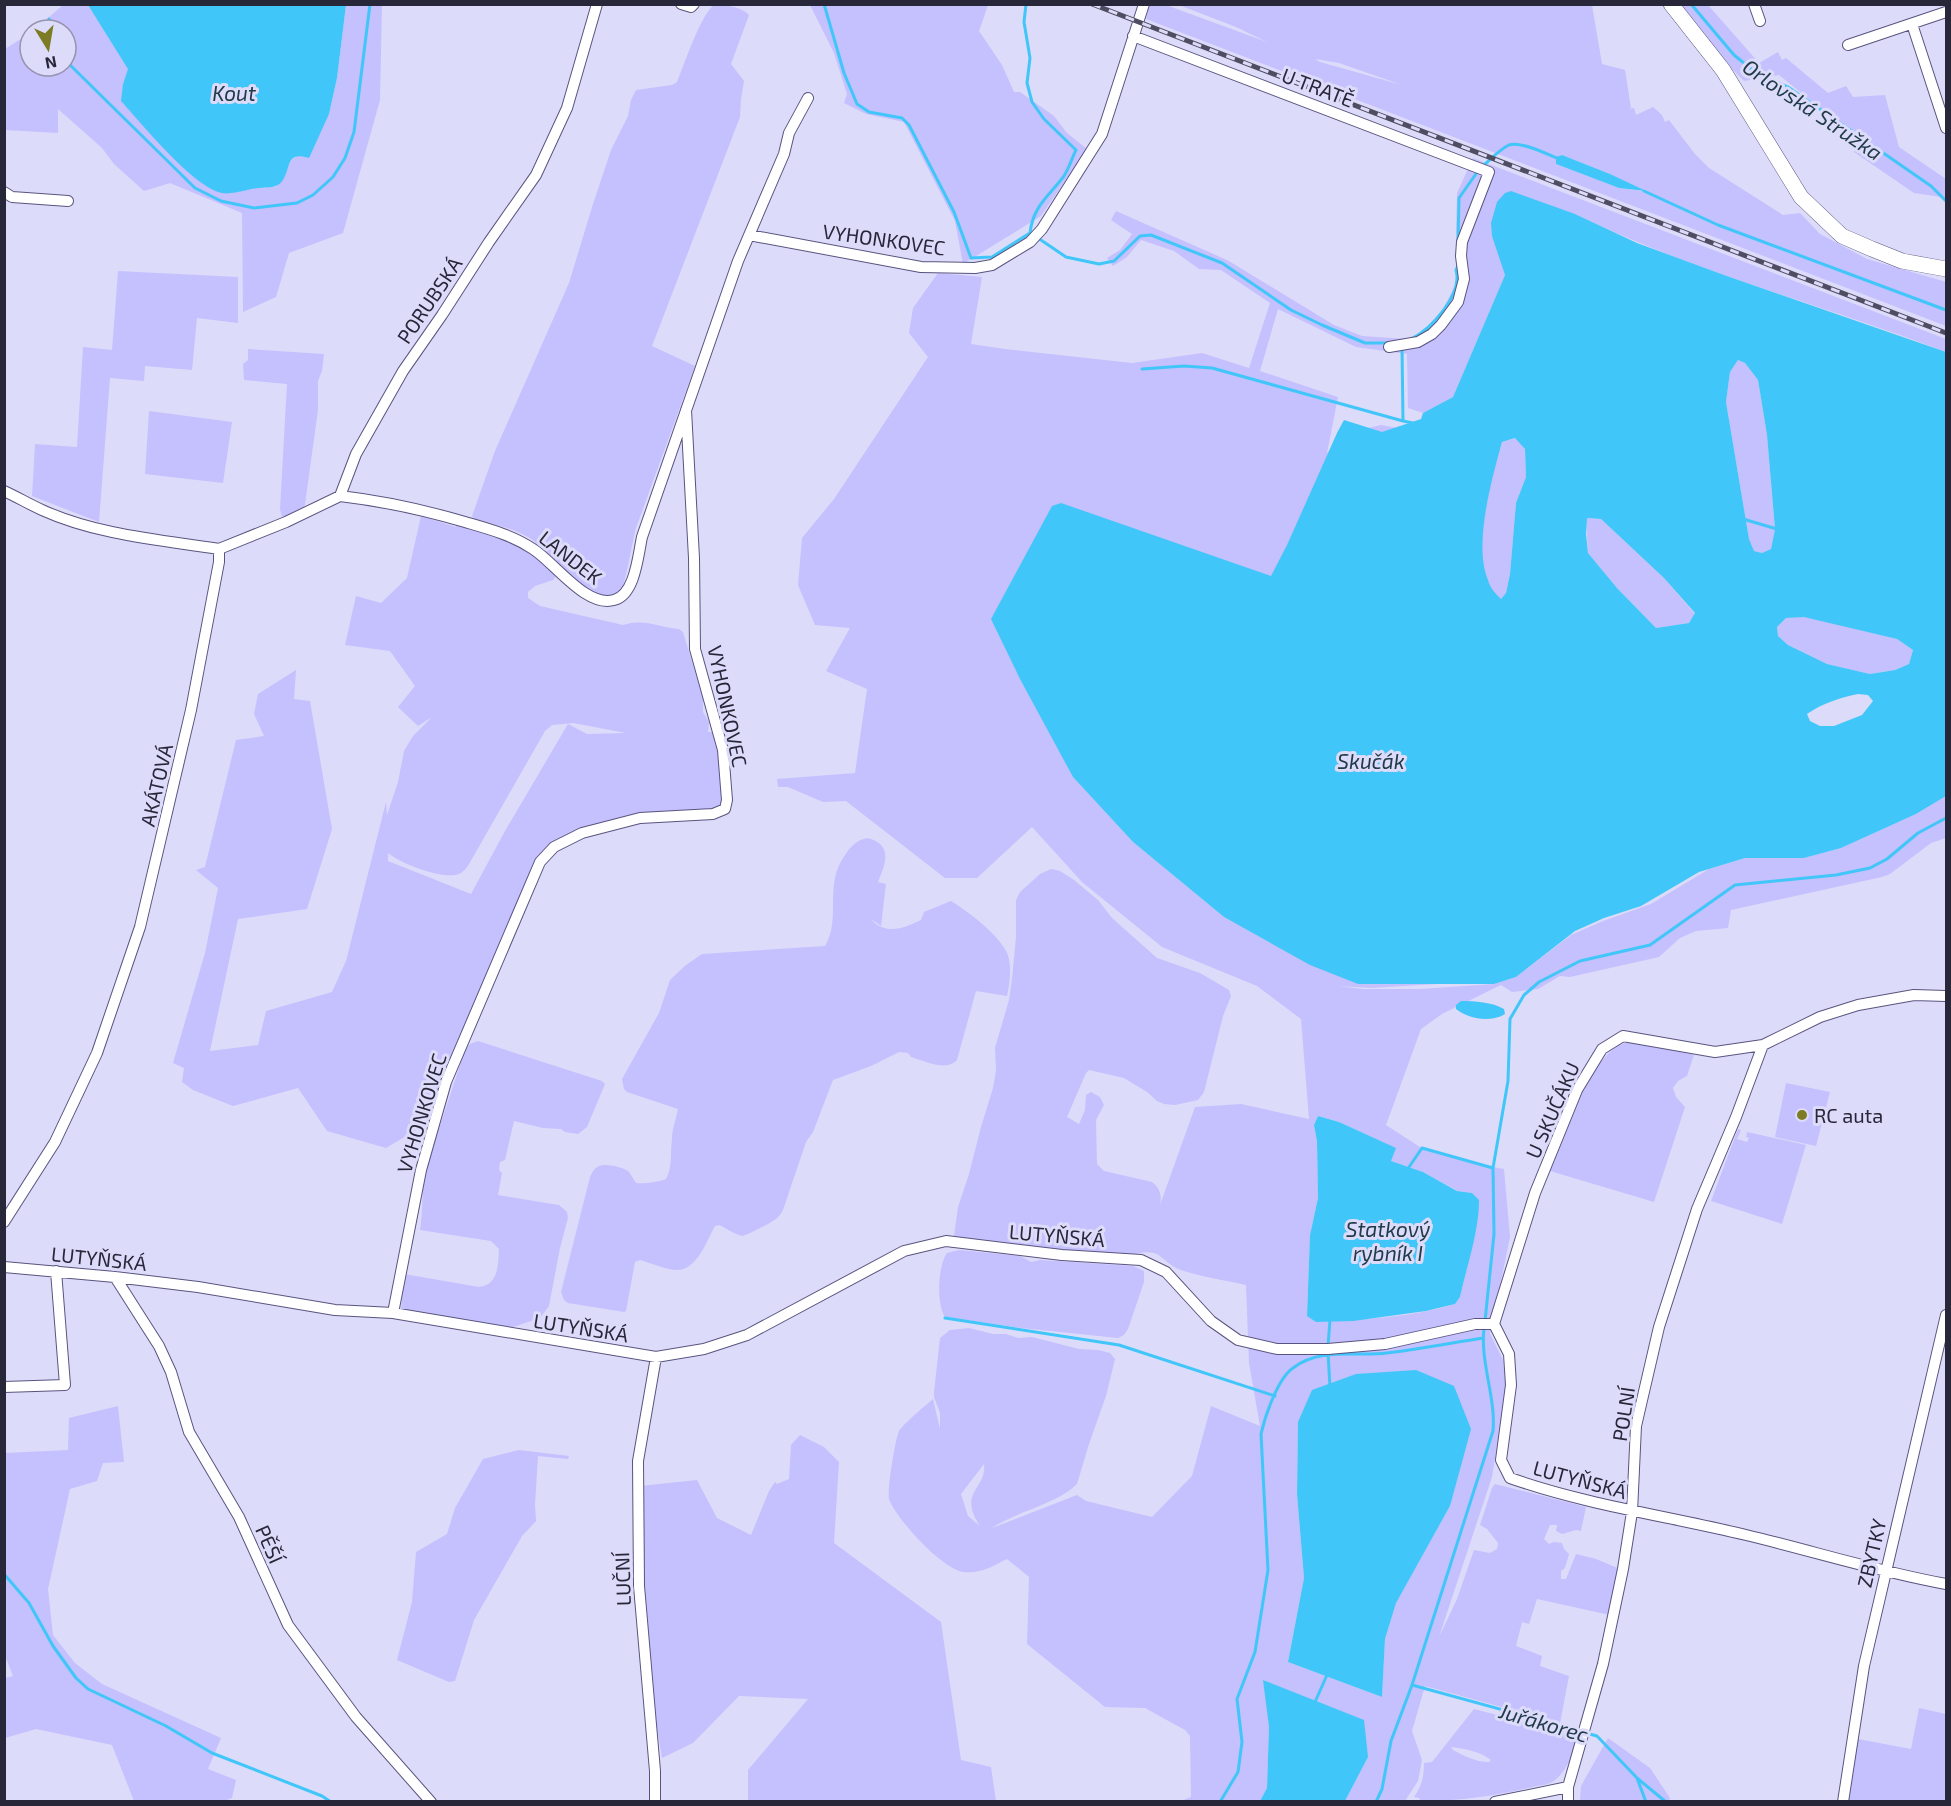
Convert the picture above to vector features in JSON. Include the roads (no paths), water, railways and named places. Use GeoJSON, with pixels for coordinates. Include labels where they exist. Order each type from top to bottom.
{"type":"FeatureCollection","features":[{"type":"Feature","properties":{"kind":"main road"},"geometry":{"type":"LineString","coordinates":[[1671,4],[1723,70],[1801,197],[1842,236],[1902,261],[1947,269]]}},
{"type":"Feature","properties":{"kind":"street","name":"PORUBSKÁ"},"geometry":{"type":"LineString","coordinates":[[340,496],[356,454],[403,371],[536,176],[567,108],[592,28],[597,4]]}},
{"type":"Feature","properties":{"kind":"street"},"geometry":{"type":"LineString","coordinates":[[681,4],[691,7],[694,4]]}},
{"type":"Feature","properties":{"kind":"street","name":"VYHONKOVEC"},"geometry":{"type":"LineString","coordinates":[[749,235],[921,267],[975,268],[992,265],[1031,241],[1040,232],[1102,134],[1144,4]]}},
{"type":"Feature","properties":{"kind":"street"},"geometry":{"type":"LineString","coordinates":[[1754,4],[1760,21]]}},
{"type":"Feature","properties":{"kind":"street"},"geometry":{"type":"LineString","coordinates":[[1848,45],[1947,12]]}},
{"type":"Feature","properties":{"kind":"street"},"geometry":{"type":"LineString","coordinates":[[1912,24],[1947,128]]}},
{"type":"Feature","properties":{"kind":"street","name":"U TRATĚ"},"geometry":{"type":"LineString","coordinates":[[1133,36],[1488,171],[1462,242],[1464,279],[1458,302],[1432,334],[1418,342],[1393,347]]}},
{"type":"Feature","properties":{"kind":"street","name":"VYHONKOVEC"},"geometry":{"type":"LineString","coordinates":[[393,1313],[420,1170],[446,1082],[540,862],[554,847],[582,833],[640,818],[713,814],[725,809],[727,800],[723,750],[695,649],[693,537],[686,410],[738,261],[784,154],[789,134],[808,98]]}},
{"type":"Feature","properties":{"kind":"street"},"geometry":{"type":"LineString","coordinates":[[4,192],[12,197],[68,201]]}},
{"type":"Feature","properties":{"kind":"street","name":"LANDEK"},"geometry":{"type":"LineString","coordinates":[[340,496],[415,508],[518,539],[599,602],[614,601],[625,596],[631,584],[642,537],[686,410]]}},
{"type":"Feature","properties":{"kind":"street"},"geometry":{"type":"LineString","coordinates":[[4,491],[43,511],[86,525],[136,536],[219,549],[286,522],[340,496]]}},
{"type":"Feature","properties":{"kind":"street","name":"AKÁTOVÁ"},"geometry":{"type":"LineString","coordinates":[[4,1222],[55,1142],[97,1053],[140,927],[191,710],[219,549]]}},
{"type":"Feature","properties":{"kind":"street","name":"U SKUČÁKU"},"geometry":{"type":"LineString","coordinates":[[1494,1324],[1535,1193],[1577,1090],[1602,1049],[1623,1036],[1715,1052],[1763,1046],[1820,1017],[1858,1005],[1914,994],[1947,996]]}},
{"type":"Feature","properties":{"kind":"street","name":"POLNÍ"},"geometry":{"type":"LineString","coordinates":[[1568,1802],[1568,1787],[1603,1664],[1623,1569],[1632,1512],[1636,1426],[1659,1327],[1697,1209],[1763,1046]]}},
{"type":"Feature","properties":{"kind":"street","name":"LUTYŇSKÁ"},"geometry":{"type":"LineString","coordinates":[[4,1267],[198,1287],[335,1310],[393,1313],[656,1357],[704,1349],[747,1335],[904,1251],[946,1241],[1062,1255],[1141,1260],[1166,1272],[1211,1321],[1238,1340],[1277,1349],[1328,1349],[1385,1344],[1475,1324],[1494,1324],[1509,1354],[1511,1385],[1501,1460],[1510,1478],[1534,1487],[1632,1512],[1745,1535],[1886,1572],[1947,1584]]}},
{"type":"Feature","properties":{"kind":"street"},"geometry":{"type":"LineString","coordinates":[[4,1387],[65,1385],[56,1271]]}},
{"type":"Feature","properties":{"kind":"street","name":"PĚŠÍ"},"geometry":{"type":"LineString","coordinates":[[115,1277],[159,1346],[171,1372],[189,1432],[239,1517],[288,1625],[356,1717],[431,1802]]}},
{"type":"Feature","properties":{"kind":"street","name":"ZBYTKY"},"geometry":{"type":"LineString","coordinates":[[1843,1802],[1864,1666],[1947,1315]]}},
{"type":"Feature","properties":{"kind":"street","name":"LUČNÍ"},"geometry":{"type":"LineString","coordinates":[[655,1802],[655,1772],[639,1586],[638,1461],[656,1357]]}},
{"type":"Feature","properties":{"kind":"street"},"geometry":{"type":"LineString","coordinates":[[1495,1802],[1568,1787]]}},
{"type":"Feature","properties":{"kind":"water","name":"Kout"},"geometry":{"type":"Polygon","coordinates":[[[88,5],[346,5],[337,78],[329,114],[309,158],[302,156],[293,158],[283,180],[272,187],[222,193],[197,179],[169,154],[121,101],[128,69],[88,5]]]}},
{"type":"Feature","properties":{"kind":"water"},"geometry":{"type":"Polygon","coordinates":[[[1562,155],[1646,191],[1619,188],[1556,164],[1556,157],[1562,155]]]}},
{"type":"Feature","properties":{"kind":"water","name":"Skučák"},"geometry":{"type":"Polygon","coordinates":[[[1511,191],[1575,214],[1637,243],[1946,352],[1946,796],[1916,814],[1841,848],[1804,858],[1745,858],[1699,872],[1641,906],[1604,918],[1575,931],[1516,977],[1494,984],[1358,984],[1310,965],[1224,917],[1133,842],[1073,777],[1020,679],[991,619],[1052,506],[1061,503],[1271,576],[1344,420],[1382,432],[1421,419],[1423,413],[1453,397],[1505,275],[1492,236],[1491,223],[1497,202],[1505,193],[1511,191]],[[1738,360],[1730,372],[1726,402],[1749,539],[1754,551],[1762,553],[1771,549],[1775,529],[1767,435],[1758,380],[1745,363],[1738,360]],[[1515,438],[1502,442],[1486,511],[1482,549],[1489,583],[1501,599],[1506,593],[1510,574],[1516,503],[1526,477],[1525,449],[1515,438]],[[1587,518],[1588,553],[1617,588],[1656,628],[1689,623],[1695,613],[1664,578],[1601,519],[1587,518]],[[1804,617],[1786,618],[1777,627],[1778,636],[1788,645],[1827,664],[1870,674],[1895,670],[1909,664],[1913,650],[1897,639],[1804,617]],[[1858,694],[1844,697],[1807,714],[1810,721],[1820,726],[1834,726],[1862,715],[1873,701],[1868,695],[1858,694]]]}},
{"type":"Feature","properties":{"kind":"water"},"geometry":{"type":"Polygon","coordinates":[[[1461,1001],[1494,1005],[1504,1009],[1505,1014],[1487,1019],[1473,1017],[1456,1009],[1456,1005],[1461,1001]]]}},
{"type":"Feature","properties":{"kind":"water","name":"Statkový rybník I"},"geometry":{"type":"Polygon","coordinates":[[[1318,1116],[1339,1122],[1396,1148],[1391,1161],[1423,1172],[1457,1191],[1472,1193],[1479,1200],[1472,1248],[1460,1297],[1455,1304],[1426,1311],[1353,1321],[1316,1322],[1307,1316],[1310,1235],[1318,1198],[1317,1141],[1314,1125],[1318,1116]]]}},
{"type":"Feature","properties":{"kind":"water"},"geometry":{"type":"Polygon","coordinates":[[[1416,1370],[1454,1386],[1471,1429],[1450,1506],[1396,1603],[1385,1639],[1382,1697],[1288,1662],[1304,1578],[1297,1494],[1298,1422],[1312,1390],[1356,1374],[1416,1370]]]}},
{"type":"Feature","properties":{"kind":"water"},"geometry":{"type":"Polygon","coordinates":[[[1263,1680],[1364,1720],[1368,1757],[1345,1801],[1260,1801],[1267,1788],[1269,1727],[1263,1680]]]}},
{"type":"Feature","properties":{"kind":"waterway"},"geometry":{"type":"LineString","coordinates":[[78,73],[195,188],[221,201],[254,208],[297,203],[313,195],[333,177],[345,158],[354,132],[370,4]]}},
{"type":"Feature","properties":{"kind":"waterway"},"geometry":{"type":"LineString","coordinates":[[824,4],[844,73],[857,104],[869,112],[902,118],[909,125],[954,212],[971,258],[992,257],[1030,233]]}},
{"type":"Feature","properties":{"kind":"waterway"},"geometry":{"type":"LineString","coordinates":[[1026,4],[1024,22],[1030,58],[1027,83],[1032,102],[1044,119],[1076,150],[1064,176],[1038,208],[1030,233],[1033,235]]}},
{"type":"Feature","properties":{"kind":"waterway","name":"Orlovská Stružka"},"geometry":{"type":"LineString","coordinates":[[1691,4],[1734,55],[1755,72],[1788,87],[1931,186],[1946,201]]}},
{"type":"Feature","properties":{"kind":"waterway"},"geometry":{"type":"LineString","coordinates":[[1483,166],[1502,149],[1514,144],[1559,159]]}},
{"type":"Feature","properties":{"kind":"waterway"},"geometry":{"type":"LineString","coordinates":[[1458,242],[1459,198],[1478,171]]}},
{"type":"Feature","properties":{"kind":"waterway"},"geometry":{"type":"LineString","coordinates":[[1644,191],[1718,225],[1946,310]]}},
{"type":"Feature","properties":{"kind":"waterway"},"geometry":{"type":"LineString","coordinates":[[1038,238],[1066,257],[1099,264],[1114,261],[1140,236],[1151,235],[1222,263],[1291,310],[1322,325],[1365,343],[1388,343]]}},
{"type":"Feature","properties":{"kind":"waterway"},"geometry":{"type":"LineString","coordinates":[[1411,339],[1428,327],[1444,310],[1455,290],[1456,270],[1459,263]]}},
{"type":"Feature","properties":{"kind":"waterway"},"geometry":{"type":"LineString","coordinates":[[1402,347],[1403,421],[1413,423]]}},
{"type":"Feature","properties":{"kind":"waterway"},"geometry":{"type":"LineString","coordinates":[[1142,369],[1184,366],[1212,368],[1403,421]]}},
{"type":"Feature","properties":{"kind":"waterway"},"geometry":{"type":"LineString","coordinates":[[1743,519],[1777,529]]}},
{"type":"Feature","properties":{"kind":"waterway"},"geometry":{"type":"LineString","coordinates":[[1485,1321],[1494,1234],[1493,1168],[1508,1081],[1510,1019],[1524,995],[1539,982],[1580,961],[1650,945],[1735,885],[1836,875],[1870,868],[1887,859],[1918,833],[1946,818]]}},
{"type":"Feature","properties":{"kind":"waterway"},"geometry":{"type":"LineString","coordinates":[[1407,1170],[1422,1148],[1493,1168]]}},
{"type":"Feature","properties":{"kind":"waterway"},"geometry":{"type":"LineString","coordinates":[[945,1318],[1119,1345],[1275,1396]]}},
{"type":"Feature","properties":{"kind":"waterway"},"geometry":{"type":"LineString","coordinates":[[1328,1346],[1330,1320]]}},
{"type":"Feature","properties":{"kind":"waterway"},"geometry":{"type":"LineString","coordinates":[[1376,1802],[1382,1789],[1391,1741],[1412,1685],[1493,1431],[1492,1405],[1484,1354],[1484,1328]]}},
{"type":"Feature","properties":{"kind":"waterway"},"geometry":{"type":"LineString","coordinates":[[1220,1802],[1238,1772],[1242,1742],[1237,1699],[1255,1652],[1268,1570],[1261,1434],[1269,1408],[1282,1380],[1293,1368],[1315,1357],[1387,1353],[1483,1338]]}},
{"type":"Feature","properties":{"kind":"waterway"},"geometry":{"type":"LineString","coordinates":[[1328,1352],[1330,1388]]}},
{"type":"Feature","properties":{"kind":"waterway"},"geometry":{"type":"LineString","coordinates":[[4,1574],[29,1603],[53,1646],[76,1678],[88,1689],[166,1726],[212,1753],[322,1796],[331,1802]]}},
{"type":"Feature","properties":{"kind":"waterway"},"geometry":{"type":"LineString","coordinates":[[1315,1702],[1327,1675]]}},
{"type":"Feature","properties":{"kind":"waterway","name":"Juřákorec"},"geometry":{"type":"LineString","coordinates":[[1412,1685],[1580,1731]]}},
{"type":"Feature","properties":{"kind":"waterway","name":"Juřákorec"},"geometry":{"type":"LineString","coordinates":[[1586,1733],[1597,1736],[1637,1778],[1646,1802]]}},
{"type":"Feature","properties":{"kind":"waterway"},"geometry":{"type":"LineString","coordinates":[[1637,1778],[1666,1802]]}},
{"type":"Feature","properties":{"kind":"railway"},"geometry":{"type":"LineString","coordinates":[[1092,4],[1946,333]]}},
{"type":"Feature","properties":{"kind":"place","name":"RC auta"},"geometry":{"type":"Point","coordinates":[1802,1115]}}]}
